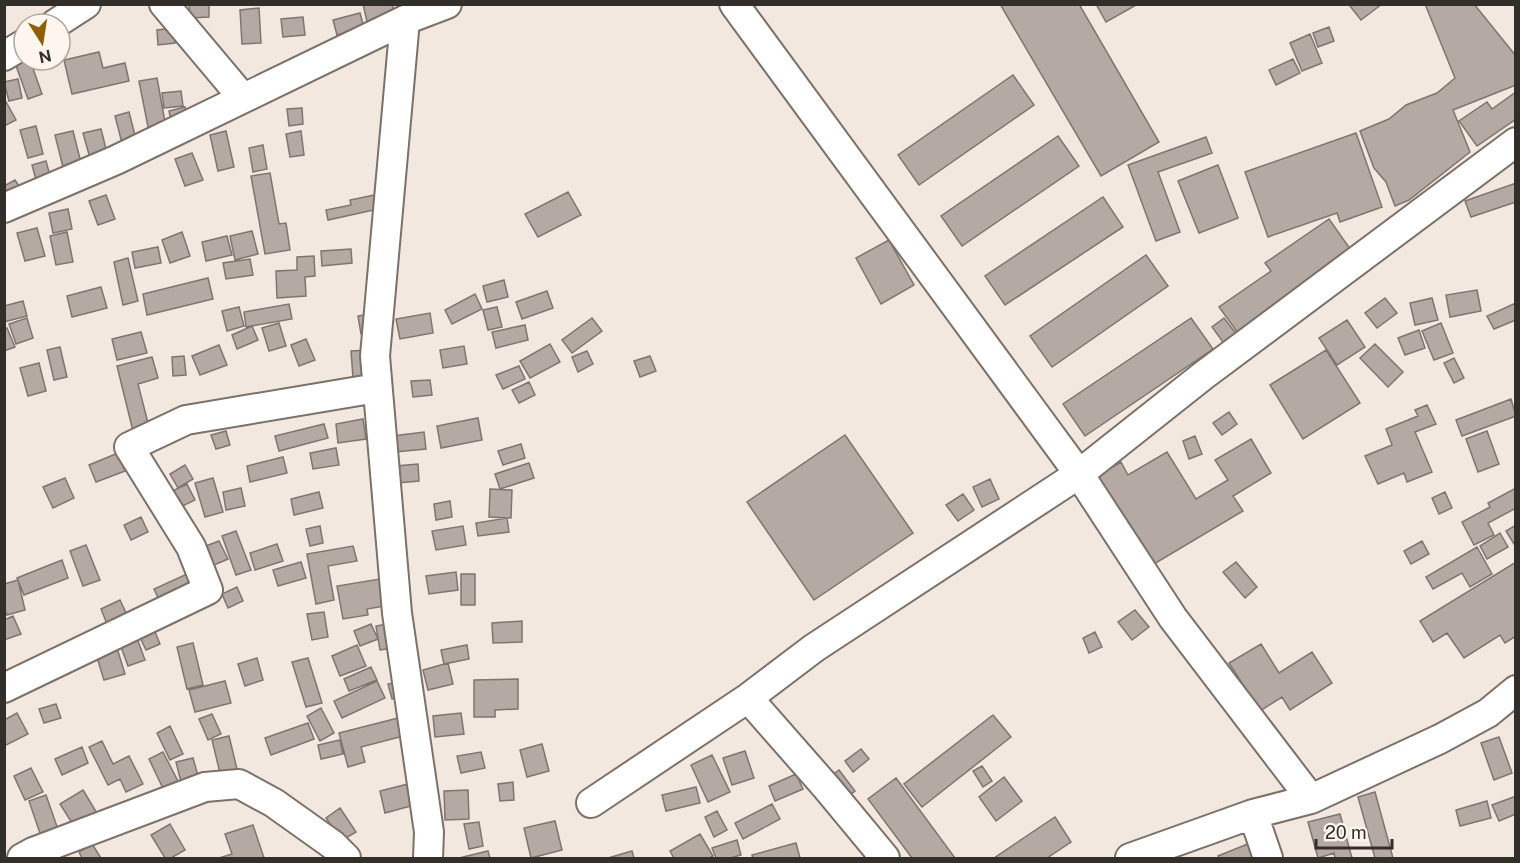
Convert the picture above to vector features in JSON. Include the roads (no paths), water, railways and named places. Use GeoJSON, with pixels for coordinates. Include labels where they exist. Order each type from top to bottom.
{"type":"FeatureCollection","features":[{"type":"Feature","properties":{"kind":"street"},"geometry":{"type":"LineString","coordinates":[[72,13],[86,4]]}},
{"type":"Feature","properties":{"kind":"street"},"geometry":{"type":"LineString","coordinates":[[164,4],[243,98]]}},
{"type":"Feature","properties":{"kind":"street"},"geometry":{"type":"LineString","coordinates":[[4,208],[116,160],[405,20],[447,4]]}},
{"type":"Feature","properties":{"kind":"street"},"geometry":{"type":"LineString","coordinates":[[734,4],[1079,474],[1173,618],[1311,799]]}},
{"type":"Feature","properties":{"kind":"street"},"geometry":{"type":"LineString","coordinates":[[405,20],[375,356],[396,613],[429,832],[428,858]]}},
{"type":"Feature","properties":{"kind":"street"},"geometry":{"type":"LineString","coordinates":[[591,803],[748,698],[814,648],[1079,474],[1204,375],[1515,142]]}},
{"type":"Feature","properties":{"kind":"street"},"geometry":{"type":"LineString","coordinates":[[4,688],[208,590],[191,547],[129,447],[186,420],[377,388]]}},
{"type":"Feature","properties":{"kind":"street"},"geometry":{"type":"LineString","coordinates":[[1130,858],[1253,814],[1311,799],[1440,739],[1488,712],[1515,690]]}},
{"type":"Feature","properties":{"kind":"street"},"geometry":{"type":"LineString","coordinates":[[748,698],[828,788],[885,858]]}},
{"type":"Feature","properties":{"kind":"street"},"geometry":{"type":"LineString","coordinates":[[22,858],[205,787],[239,784],[273,803],[333,845],[346,858]]}},
{"type":"Feature","properties":{"kind":"street"},"geometry":{"type":"LineString","coordinates":[[1253,814],[1269,858]]}}]}
